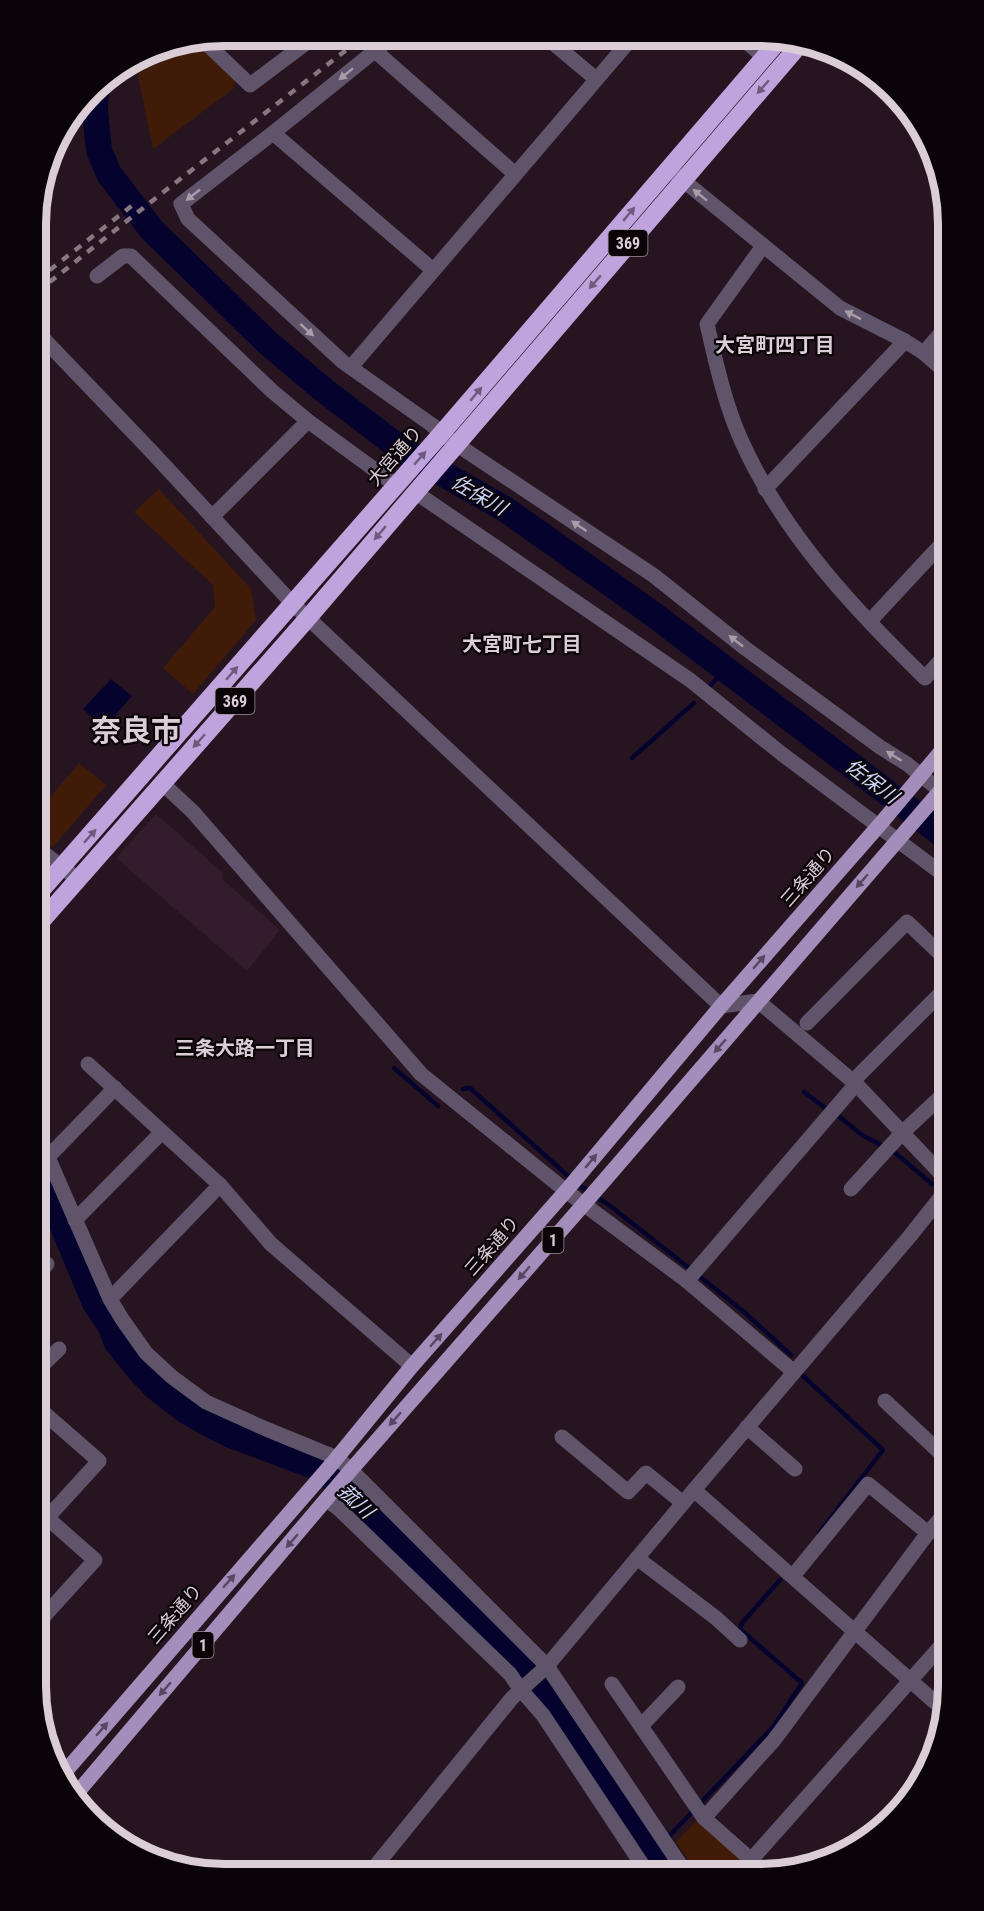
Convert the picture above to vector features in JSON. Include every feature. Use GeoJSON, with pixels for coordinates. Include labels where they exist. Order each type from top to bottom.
{"type":"FeatureCollection","features":[{"type":"Feature","properties":{"kind":"highway","name":"大宮通り"},"geometry":{"type":"LineString","coordinates":[[447,441],[668,168],[773,47]]}},
{"type":"Feature","properties":{"kind":"highway","name":"大宮通り"},"geometry":{"type":"LineString","coordinates":[[46,916],[307,619],[408,486],[795,50]]}},
{"type":"Feature","properties":{"kind":"highway","name":"大宮通り"},"geometry":{"type":"LineString","coordinates":[[46,885],[292,603],[408,486]]}},
{"type":"Feature","properties":{"kind":"main road","name":"三条通り"},"geometry":{"type":"LineString","coordinates":[[67,1769],[334,1461],[412,1366],[566,1191],[721,1006],[938,755]]}},
{"type":"Feature","properties":{"kind":"main road","name":"1"},"geometry":{"type":"LineString","coordinates":[[80,1789],[348,1473],[898,838],[938,798]]}},
{"type":"Feature","properties":{"kind":"street"},"geometry":{"type":"LineString","coordinates":[[557,46],[596,79]]}},
{"type":"Feature","properties":{"kind":"street"},"geometry":{"type":"LineString","coordinates":[[351,367],[625,46]]}},
{"type":"Feature","properties":{"kind":"street"},"geometry":{"type":"LineString","coordinates":[[751,46],[764,57]]}},
{"type":"Feature","properties":{"kind":"street"},"geometry":{"type":"LineString","coordinates":[[211,47],[250,85],[301,47]]}},
{"type":"Feature","properties":{"kind":"street"},"geometry":{"type":"LineString","coordinates":[[379,47],[181,204],[188,219],[343,362],[447,441],[653,575],[918,778],[938,789]]}},
{"type":"Feature","properties":{"kind":"street"},"geometry":{"type":"LineString","coordinates":[[374,50],[515,174]]}},
{"type":"Feature","properties":{"kind":"street"},"geometry":{"type":"LineString","coordinates":[[273,133],[433,270]]}},
{"type":"Feature","properties":{"kind":"street"},"geometry":{"type":"LineString","coordinates":[[668,168],[840,308],[905,341],[938,365]]}},
{"type":"Feature","properties":{"kind":"street"},"geometry":{"type":"LineString","coordinates":[[763,246],[707,324],[720,379],[741,440],[765,489],[819,565],[924,678],[938,663]]}},
{"type":"Feature","properties":{"kind":"street"},"geometry":{"type":"LineString","coordinates":[[97,276],[123,256],[131,256],[272,392],[308,420],[690,680],[782,754],[880,824],[938,870]]}},
{"type":"Feature","properties":{"kind":"street"},"geometry":{"type":"LineString","coordinates":[[924,353],[938,337]]}},
{"type":"Feature","properties":{"kind":"street"},"geometry":{"type":"LineString","coordinates":[[46,341],[307,619],[721,1006],[758,1001],[854,1083],[937,1170]]}},
{"type":"Feature","properties":{"kind":"street"},"geometry":{"type":"LineString","coordinates":[[765,489],[905,341]]}},
{"type":"Feature","properties":{"kind":"street"},"geometry":{"type":"LineString","coordinates":[[212,517],[308,420]]}},
{"type":"Feature","properties":{"kind":"street"},"geometry":{"type":"LineString","coordinates":[[870,621],[938,548]]}},
{"type":"Feature","properties":{"kind":"street"},"geometry":{"type":"LineString","coordinates":[[162,783],[193,812],[421,1074],[566,1191],[687,1281],[794,1372]]}},
{"type":"Feature","properties":{"kind":"street"},"geometry":{"type":"LineString","coordinates":[[46,855],[79,880]]}},
{"type":"Feature","properties":{"kind":"street"},"geometry":{"type":"LineString","coordinates":[[807,1023],[907,922],[938,951]]}},
{"type":"Feature","properties":{"kind":"street"},"geometry":{"type":"LineString","coordinates":[[687,1281],[854,1083],[937,997]]}},
{"type":"Feature","properties":{"kind":"street"},"geometry":{"type":"LineString","coordinates":[[88,1064],[220,1185],[271,1244],[412,1366]]}},
{"type":"Feature","properties":{"kind":"street"},"geometry":{"type":"LineString","coordinates":[[48,1157],[115,1088]]}},
{"type":"Feature","properties":{"kind":"street"},"geometry":{"type":"LineString","coordinates":[[851,1189],[902,1133],[937,1100]]}},
{"type":"Feature","properties":{"kind":"street"},"geometry":{"type":"LineString","coordinates":[[75,1220],[162,1132]]}},
{"type":"Feature","properties":{"kind":"street"},"geometry":{"type":"LineString","coordinates":[[46,1152],[110,1299],[146,1353],[172,1377],[206,1402],[334,1461],[348,1473],[546,1666],[680,1864]]}},
{"type":"Feature","properties":{"kind":"street"},"geometry":{"type":"LineString","coordinates":[[110,1299],[220,1185]]}},
{"type":"Feature","properties":{"kind":"street"},"geometry":{"type":"LineString","coordinates":[[380,1864],[521,1689],[546,1666],[910,1236],[937,1195]]}},
{"type":"Feature","properties":{"kind":"street"},"geometry":{"type":"LineString","coordinates":[[46,1361],[59,1349]]}},
{"type":"Feature","properties":{"kind":"street"},"geometry":{"type":"LineString","coordinates":[[885,1401],[937,1450]]}},
{"type":"Feature","properties":{"kind":"street"},"geometry":{"type":"LineString","coordinates":[[46,1415],[99,1461],[46,1509]]}},
{"type":"Feature","properties":{"kind":"street"},"geometry":{"type":"LineString","coordinates":[[747,1427],[795,1469]]}},
{"type":"Feature","properties":{"kind":"street"},"geometry":{"type":"LineString","coordinates":[[562,1437],[628,1492],[646,1473],[683,1503]]}},
{"type":"Feature","properties":{"kind":"street"},"geometry":{"type":"LineString","coordinates":[[792,1576],[868,1484],[928,1533]]}},
{"type":"Feature","properties":{"kind":"street"},"geometry":{"type":"LineString","coordinates":[[694,1490],[937,1704]]}},
{"type":"Feature","properties":{"kind":"street"},"geometry":{"type":"LineString","coordinates":[[328,1498],[510,1674],[543,1715],[642,1864]]}},
{"type":"Feature","properties":{"kind":"street"},"geometry":{"type":"LineString","coordinates":[[46,1517],[95,1560],[46,1612]]}},
{"type":"Feature","properties":{"kind":"street"},"geometry":{"type":"LineString","coordinates":[[704,1818],[774,1740],[937,1523]]}},
{"type":"Feature","properties":{"kind":"street"},"geometry":{"type":"LineString","coordinates":[[637,1558],[716,1618],[740,1640]]}},
{"type":"Feature","properties":{"kind":"street"},"geometry":{"type":"LineString","coordinates":[[751,1860],[937,1650]]}},
{"type":"Feature","properties":{"kind":"street"},"geometry":{"type":"LineString","coordinates":[[612,1684],[704,1818],[755,1864]]}},
{"type":"Feature","properties":{"kind":"street"},"geometry":{"type":"LineString","coordinates":[[641,1726],[678,1687]]}},
{"type":"Feature","properties":{"kind":"shaded area"},"geometry":{"type":"Polygon","coordinates":[[[202,48],[236,80],[233,89],[153,149],[138,76],[139,68],[157,60],[202,48]]]}},
{"type":"Feature","properties":{"kind":"shaded area"},"geometry":{"type":"Polygon","coordinates":[[[159,489],[251,589],[256,620],[193,694],[163,668],[215,607],[213,585],[134,512],[159,489]]]}},
{"type":"Feature","properties":{"kind":"shaded area"},"geometry":{"type":"Polygon","coordinates":[[[111,679],[132,696],[104,728],[83,709],[111,679]]]}},
{"type":"Feature","properties":{"kind":"shaded area"},"geometry":{"type":"Polygon","coordinates":[[[79,763],[106,785],[53,847],[46,841],[46,802],[79,763]]]}},
{"type":"Feature","properties":{"kind":"shaded area"},"geometry":{"type":"Polygon","coordinates":[[[156,814],[223,873],[222,879],[280,930],[247,971],[116,858],[156,814]]]}},
{"type":"Feature","properties":{"kind":"shaded area"},"geometry":{"type":"Polygon","coordinates":[[[697,1820],[747,1864],[691,1864],[676,1842],[697,1820]]]}},
{"type":"Feature","properties":{"kind":"waterway","name":"佐保川"},"geometry":{"type":"LineString","coordinates":[[95,103],[99,150],[109,174],[152,230],[268,343],[325,391],[405,452],[505,509],[653,614],[938,831]]}},
{"type":"Feature","properties":{"kind":"waterway"},"geometry":{"type":"LineString","coordinates":[[708,688],[725,670]]}},
{"type":"Feature","properties":{"kind":"waterway"},"geometry":{"type":"LineString","coordinates":[[632,758],[694,703]]}},
{"type":"Feature","properties":{"kind":"waterway"},"geometry":{"type":"LineString","coordinates":[[394,1068],[438,1106]]}},
{"type":"Feature","properties":{"kind":"waterway"},"geometry":{"type":"LineString","coordinates":[[463,1089],[470,1088],[577,1184],[609,1205],[743,1311],[791,1355]]}},
{"type":"Feature","properties":{"kind":"waterway"},"geometry":{"type":"LineString","coordinates":[[804,1092],[828,1110]]}},
{"type":"Feature","properties":{"kind":"waterway"},"geometry":{"type":"LineString","coordinates":[[836,1114],[862,1135],[894,1152],[932,1184]]}},
{"type":"Feature","properties":{"kind":"waterway","name":"菰川"},"geometry":{"type":"LineString","coordinates":[[46,1186],[95,1303],[110,1325],[116,1341],[141,1372],[155,1387],[186,1411],[209,1424],[231,1435],[322,1469],[382,1525],[530,1669],[575,1727],[619,1799],[646,1833],[655,1851],[657,1864]]}},
{"type":"Feature","properties":{"kind":"waterway"},"geometry":{"type":"LineString","coordinates":[[802,1375],[883,1450],[819,1533]]}},
{"type":"Feature","properties":{"kind":"waterway"},"geometry":{"type":"LineString","coordinates":[[655,1851],[774,1726],[802,1683],[740,1629],[742,1623],[780,1580]]}},
{"type":"Feature","properties":{"kind":"railway"},"geometry":{"type":"LineString","coordinates":[[46,285],[350,47]]}},
{"type":"Feature","properties":{"kind":"railway"},"geometry":{"type":"LineString","coordinates":[[46,273],[134,204]]}},
{"type":"Feature","properties":{"kind":"district","name":"大宮町四丁目"},"geometry":{"type":"Point","coordinates":[775,345]}},
{"type":"Feature","properties":{"kind":"district","name":"大宮町七丁目"},"geometry":{"type":"Point","coordinates":[522,644]}},
{"type":"Feature","properties":{"kind":"district","name":"奈良市"},"geometry":{"type":"Point","coordinates":[136,731]}},
{"type":"Feature","properties":{"kind":"district","name":"三条大路一丁目"},"geometry":{"type":"Point","coordinates":[245,1048]}}]}
